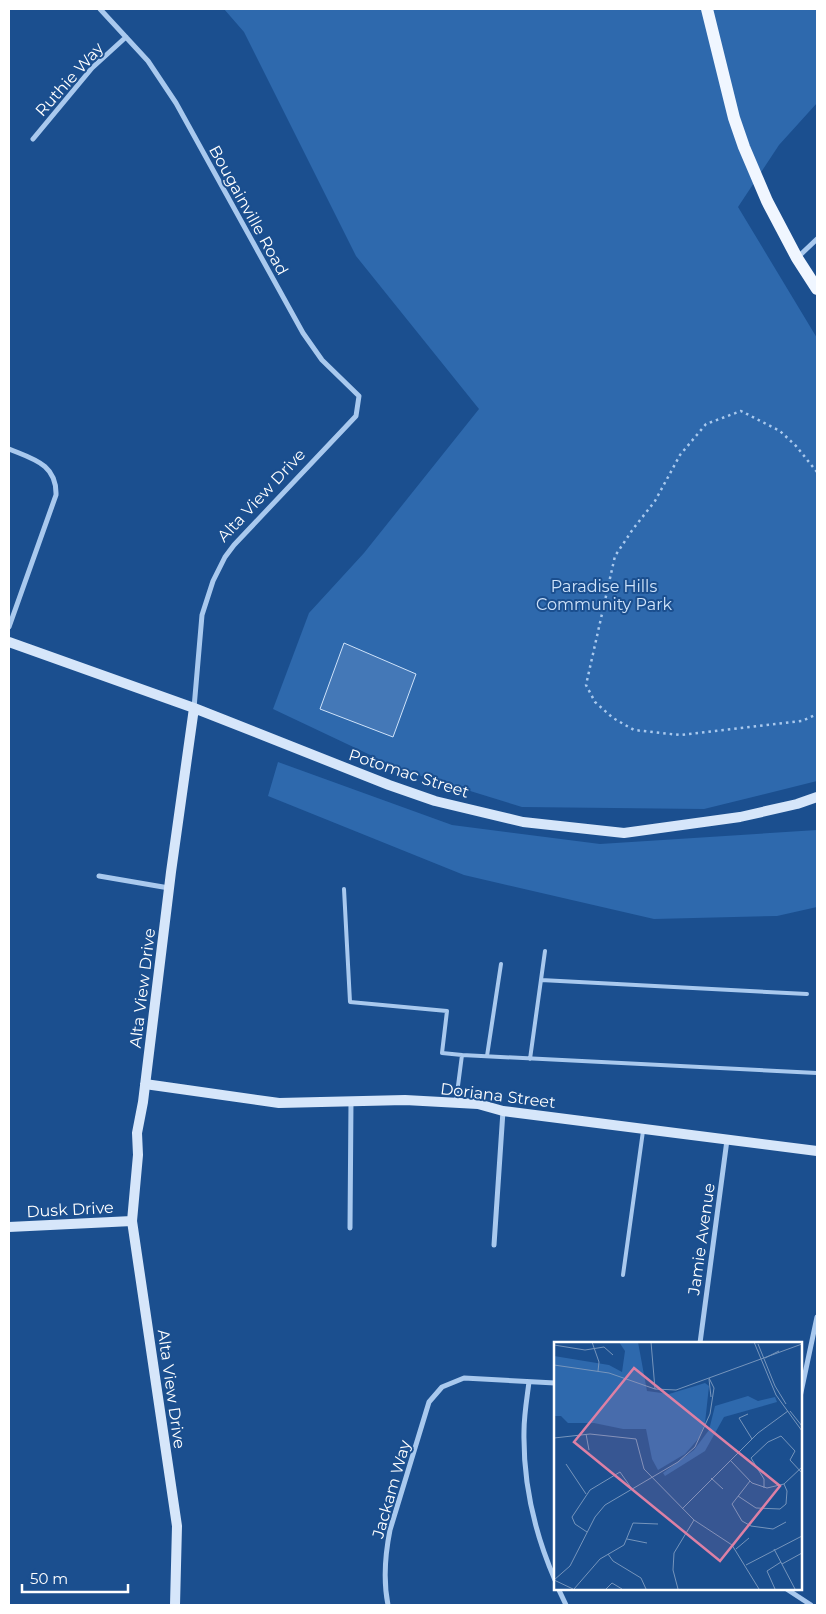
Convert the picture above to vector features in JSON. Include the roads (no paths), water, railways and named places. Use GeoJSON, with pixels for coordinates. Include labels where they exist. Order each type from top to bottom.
{"type":"FeatureCollection","features":[{"type":"Feature","properties":{"kind":"main road"},"geometry":{"type":"LineString","coordinates":[[707,9],[734,118],[744,147],[767,200],[797,258],[817,289]]}},
{"type":"Feature","properties":{"kind":"street","name":"Bougainville Road"},"geometry":{"type":"LineString","coordinates":[[100,9],[148,61],[176,103],[303,333],[322,360],[358,396],[356,416],[347,425]]}},
{"type":"Feature","properties":{"kind":"street","name":"Ruthie Way"},"geometry":{"type":"LineString","coordinates":[[33,139],[92,68],[126,37]]}},
{"type":"Feature","properties":{"kind":"street"},"geometry":{"type":"LineString","coordinates":[[797,258],[817,239]]}},
{"type":"Feature","properties":{"kind":"street","name":"Alta View Drive"},"geometry":{"type":"LineString","coordinates":[[176,1605],[177,1526],[132,1221],[138,1155],[137,1133],[143,1102],[169,888],[194,708],[202,615],[213,581],[234,544],[347,425]]}},
{"type":"Feature","properties":{"kind":"street"},"geometry":{"type":"LineString","coordinates":[[9,449],[42,463],[53,476],[56,489],[56,495],[9,627]]}},
{"type":"Feature","properties":{"kind":"street","name":"Potomac Street"},"geometry":{"type":"LineString","coordinates":[[9,642],[194,708],[389,785],[435,801],[523,822],[624,833],[740,817],[797,804],[817,797]]}},
{"type":"Feature","properties":{"kind":"street"},"geometry":{"type":"LineString","coordinates":[[99,876],[169,888]]}},
{"type":"Feature","properties":{"kind":"street","name":"Doriana Street"},"geometry":{"type":"LineString","coordinates":[[145,1084],[278,1103],[405,1100],[478,1104],[503,1111],[817,1151]]}},
{"type":"Feature","properties":{"kind":"street"},"geometry":{"type":"LineString","coordinates":[[350,1101],[350,1228]]}},
{"type":"Feature","properties":{"kind":"street"},"geometry":{"type":"LineString","coordinates":[[494,1245],[503,1111]]}},
{"type":"Feature","properties":{"kind":"street","name":"Jamie Avenue"},"geometry":{"type":"LineString","coordinates":[[700,1342],[727,1139]]}},
{"type":"Feature","properties":{"kind":"street","name":"Dusk Drive"},"geometry":{"type":"LineString","coordinates":[[9,1227],[132,1221]]}},
{"type":"Feature","properties":{"kind":"street"},"geometry":{"type":"LineString","coordinates":[[801,1392],[817,1317]]}},
{"type":"Feature","properties":{"kind":"street","name":"Jackam Way"},"geometry":{"type":"LineString","coordinates":[[388,1605],[385,1566],[390,1530],[429,1402],[442,1387],[464,1378],[529,1382]]}},
{"type":"Feature","properties":{"kind":"street"},"geometry":{"type":"LineString","coordinates":[[554,1383],[529,1382],[524,1430],[528,1486],[540,1542],[554,1577]]}},
{"type":"Feature","properties":{"kind":"street"},"geometry":{"type":"LineString","coordinates":[[558,1589],[566,1605]]}},
{"type":"Feature","properties":{"kind":"street"},"geometry":{"type":"LineString","coordinates":[[787,1589],[811,1605]]}},
{"type":"Feature","properties":{"kind":"lane"},"geometry":{"type":"LineString","coordinates":[[344,890],[350,1002],[447,1011],[442,1053],[817,1073]]}},
{"type":"Feature","properties":{"kind":"lane"},"geometry":{"type":"LineString","coordinates":[[530,1059],[545,951]]}},
{"type":"Feature","properties":{"kind":"lane"},"geometry":{"type":"LineString","coordinates":[[487,1056],[501,964]]}},
{"type":"Feature","properties":{"kind":"lane"},"geometry":{"type":"LineString","coordinates":[[541,980],[807,994]]}},
{"type":"Feature","properties":{"kind":"lane"},"geometry":{"type":"LineString","coordinates":[[456,1103],[462,1055]]}},
{"type":"Feature","properties":{"kind":"lane"},"geometry":{"type":"LineString","coordinates":[[623,1275],[643,1129]]}},
{"type":"Feature","properties":{"kind":"park label","name":"Paradise Hills Community Park"},"geometry":{"type":"Point","coordinates":[604,595]}}]}
